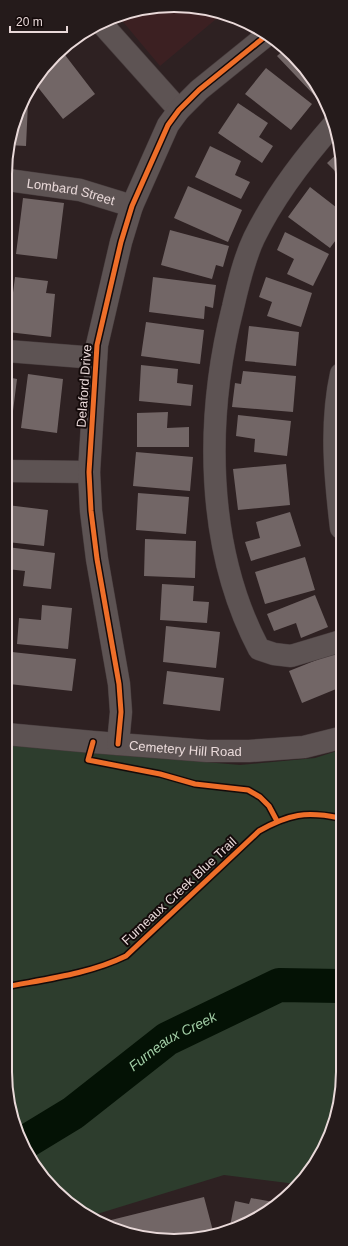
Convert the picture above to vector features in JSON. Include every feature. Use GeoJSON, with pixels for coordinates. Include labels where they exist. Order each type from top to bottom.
{"type":"FeatureCollection","features":[{"type":"Feature","properties":{"kind":"street"},"geometry":{"type":"LineString","coordinates":[[105,27],[179,110]]}},
{"type":"Feature","properties":{"kind":"street","name":"Delaford Drive"},"geometry":{"type":"LineString","coordinates":[[118,744],[121,712],[118,684],[97,559],[91,511],[89,472],[97,345],[121,242],[132,206],[168,125],[179,110],[199,90],[263,38]]}},
{"type":"Feature","properties":{"kind":"street"},"geometry":{"type":"LineString","coordinates":[[329,129],[305,157],[271,208],[254,239],[237,289],[221,362],[215,455],[216,490],[224,547],[245,623],[259,649],[274,654],[291,656],[336,642]]}},
{"type":"Feature","properties":{"kind":"street","name":"Lombard Street"},"geometry":{"type":"LineString","coordinates":[[12,181],[80,190],[132,206]]}},
{"type":"Feature","properties":{"kind":"street"},"geometry":{"type":"LineString","coordinates":[[12,351],[96,358]]}},
{"type":"Feature","properties":{"kind":"street"},"geometry":{"type":"LineString","coordinates":[[336,411],[334,459],[336,479]]}},
{"type":"Feature","properties":{"kind":"street"},"geometry":{"type":"LineString","coordinates":[[12,471],[89,472]]}},
{"type":"Feature","properties":{"kind":"street","name":"Cemetery Hill Road"},"geometry":{"type":"LineString","coordinates":[[12,735],[118,744],[207,750],[249,751],[304,747],[336,739]]}},
{"type":"Feature","properties":{"kind":"shaded area"},"geometry":{"type":"Polygon","coordinates":[[[163,12],[195,13],[217,18],[160,66],[122,21],[142,15],[163,12]]]}},
{"type":"Feature","properties":{"kind":"green space"},"geometry":{"type":"Polygon","coordinates":[[[12,746],[240,765],[315,758],[336,751],[336,1083],[333,1104],[324,1134],[319,1144],[303,1171],[292,1184],[224,1175],[97,1214],[75,1201],[59,1187],[45,1171],[24,1134],[13,1093],[12,746]]]}},
{"type":"Feature","properties":{"kind":"building"},"geometry":{"type":"Polygon","coordinates":[[[281,52],[289,59],[303,75],[314,95],[277,56],[281,52]]]}},
{"type":"Feature","properties":{"kind":"building"},"geometry":{"type":"Polygon","coordinates":[[[64,54],[95,94],[63,119],[38,87],[45,75],[64,54]]]}},
{"type":"Feature","properties":{"kind":"building"},"geometry":{"type":"Polygon","coordinates":[[[266,68],[312,104],[291,130],[245,94],[266,68]]]}},
{"type":"Feature","properties":{"kind":"building"},"geometry":{"type":"Polygon","coordinates":[[[238,103],[268,123],[259,137],[273,146],[262,163],[218,133],[238,103]]]}},
{"type":"Feature","properties":{"kind":"building"},"geometry":{"type":"Polygon","coordinates":[[[28,104],[26,146],[14,145],[24,112],[28,104]]]}},
{"type":"Feature","properties":{"kind":"building"},"geometry":{"type":"Polygon","coordinates":[[[210,146],[241,161],[235,175],[250,182],[241,199],[195,177],[210,146]]]}},
{"type":"Feature","properties":{"kind":"building"},"geometry":{"type":"Polygon","coordinates":[[[335,155],[336,172],[327,163],[335,155]]]}},
{"type":"Feature","properties":{"kind":"building"},"geometry":{"type":"Polygon","coordinates":[[[188,186],[242,210],[228,242],[174,218],[188,186]]]}},
{"type":"Feature","properties":{"kind":"building"},"geometry":{"type":"Polygon","coordinates":[[[310,187],[336,207],[336,240],[330,248],[288,217],[310,187]]]}},
{"type":"Feature","properties":{"kind":"building"},"geometry":{"type":"Polygon","coordinates":[[[23,198],[64,203],[57,259],[16,254],[23,198]]]}},
{"type":"Feature","properties":{"kind":"building"},"geometry":{"type":"Polygon","coordinates":[[[170,230],[229,246],[223,267],[216,265],[212,279],[161,265],[170,230]]]}},
{"type":"Feature","properties":{"kind":"building"},"geometry":{"type":"Polygon","coordinates":[[[285,232],[329,254],[313,286],[287,274],[294,259],[277,250],[285,232]]]}},
{"type":"Feature","properties":{"kind":"building"},"geometry":{"type":"Polygon","coordinates":[[[15,277],[48,281],[46,293],[55,294],[51,337],[12,332],[12,301],[15,277]]]}},
{"type":"Feature","properties":{"kind":"building"},"geometry":{"type":"Polygon","coordinates":[[[153,277],[216,285],[213,308],[205,306],[204,319],[149,312],[153,277]]]}},
{"type":"Feature","properties":{"kind":"building"},"geometry":{"type":"Polygon","coordinates":[[[266,277],[312,293],[301,327],[267,316],[272,302],[259,297],[266,277]]]}},
{"type":"Feature","properties":{"kind":"building"},"geometry":{"type":"Polygon","coordinates":[[[146,322],[204,330],[200,364],[141,356],[146,322]]]}},
{"type":"Feature","properties":{"kind":"building"},"geometry":{"type":"Polygon","coordinates":[[[249,326],[299,332],[296,366],[245,361],[249,326]]]}},
{"type":"Feature","properties":{"kind":"building"},"geometry":{"type":"Polygon","coordinates":[[[141,365],[178,369],[177,383],[193,385],[191,406],[139,401],[141,365]]]}},
{"type":"Feature","properties":{"kind":"building"},"geometry":{"type":"Polygon","coordinates":[[[243,371],[296,376],[293,412],[232,407],[235,383],[241,384],[243,371]]]}},
{"type":"Feature","properties":{"kind":"building"},"geometry":{"type":"Polygon","coordinates":[[[28,374],[63,379],[57,433],[21,428],[28,374]]]}},
{"type":"Feature","properties":{"kind":"building"},"geometry":{"type":"Polygon","coordinates":[[[12,378],[17,379],[12,419],[12,378]]]}},
{"type":"Feature","properties":{"kind":"building"},"geometry":{"type":"Polygon","coordinates":[[[168,412],[167,428],[189,427],[189,447],[137,447],[137,413],[168,412]]]}},
{"type":"Feature","properties":{"kind":"building"},"geometry":{"type":"Polygon","coordinates":[[[238,415],[291,421],[287,456],[254,452],[255,439],[236,436],[238,415]]]}},
{"type":"Feature","properties":{"kind":"building"},"geometry":{"type":"Polygon","coordinates":[[[136,452],[193,457],[190,491],[133,486],[136,452]]]}},
{"type":"Feature","properties":{"kind":"building"},"geometry":{"type":"Polygon","coordinates":[[[286,464],[290,505],[238,510],[233,469],[286,464]]]}},
{"type":"Feature","properties":{"kind":"building"},"geometry":{"type":"Polygon","coordinates":[[[138,493],[189,497],[186,534],[136,530],[138,493]]]}},
{"type":"Feature","properties":{"kind":"building"},"geometry":{"type":"Polygon","coordinates":[[[12,506],[48,510],[44,546],[12,543],[12,506]]]}},
{"type":"Feature","properties":{"kind":"building"},"geometry":{"type":"Polygon","coordinates":[[[290,512],[301,546],[251,561],[245,542],[260,538],[256,522],[290,512]]]}},
{"type":"Feature","properties":{"kind":"building"},"geometry":{"type":"Polygon","coordinates":[[[145,539],[196,541],[195,578],[144,576],[145,539]]]}},
{"type":"Feature","properties":{"kind":"building"},"geometry":{"type":"Polygon","coordinates":[[[12,548],[55,553],[51,589],[23,586],[25,571],[12,570],[12,548]]]}},
{"type":"Feature","properties":{"kind":"building"},"geometry":{"type":"Polygon","coordinates":[[[305,557],[315,590],[265,604],[255,572],[305,557]]]}},
{"type":"Feature","properties":{"kind":"building"},"geometry":{"type":"Polygon","coordinates":[[[162,584],[194,586],[193,601],[209,602],[207,623],[160,620],[162,584]]]}},
{"type":"Feature","properties":{"kind":"building"},"geometry":{"type":"Polygon","coordinates":[[[315,595],[328,627],[301,638],[296,623],[274,631],[267,614],[315,595]]]}},
{"type":"Feature","properties":{"kind":"building"},"geometry":{"type":"Polygon","coordinates":[[[42,605],[72,608],[68,649],[17,644],[19,618],[41,620],[42,605]]]}},
{"type":"Feature","properties":{"kind":"building"},"geometry":{"type":"Polygon","coordinates":[[[166,626],[220,632],[216,668],[163,662],[166,626]]]}},
{"type":"Feature","properties":{"kind":"building"},"geometry":{"type":"Polygon","coordinates":[[[12,652],[76,659],[72,691],[12,684],[12,652]]]}},
{"type":"Feature","properties":{"kind":"building"},"geometry":{"type":"Polygon","coordinates":[[[334,653],[336,658],[336,689],[302,703],[289,671],[334,653]]]}},
{"type":"Feature","properties":{"kind":"building"},"geometry":{"type":"Polygon","coordinates":[[[167,671],[224,678],[220,711],[163,704],[167,671]]]}},
{"type":"Feature","properties":{"kind":"building"},"geometry":{"type":"Polygon","coordinates":[[[204,1197],[212,1229],[185,1234],[163,1234],[142,1231],[109,1221],[204,1197]]]}},
{"type":"Feature","properties":{"kind":"building"},"geometry":{"type":"Polygon","coordinates":[[[251,1198],[272,1202],[246,1217],[230,1224],[235,1201],[249,1204],[251,1198]]]}},
{"type":"Feature","properties":{"kind":"waterway","name":"Furneaux Creek"},"geometry":{"type":"LineString","coordinates":[[27,1141],[73,1113],[167,1039],[279,985],[336,986]]}},
{"type":"Feature","properties":{"kind":"cycle path"},"geometry":{"type":"LineString","coordinates":[[118,744],[121,712],[119,684],[97,559],[91,511],[89,472],[97,345],[121,242],[132,206],[168,125],[179,110],[199,90],[263,38]]}},
{"type":"Feature","properties":{"kind":"cycle path"},"geometry":{"type":"LineString","coordinates":[[93,742],[88,760],[160,774],[195,784],[248,790],[260,797],[269,806],[277,821]]}},
{"type":"Feature","properties":{"kind":"cycle path","name":"Furneaux Creek Blue Trail"},"geometry":{"type":"LineString","coordinates":[[12,986],[82,972],[126,956],[259,831],[280,821],[298,816],[317,815],[336,817]]}}]}
